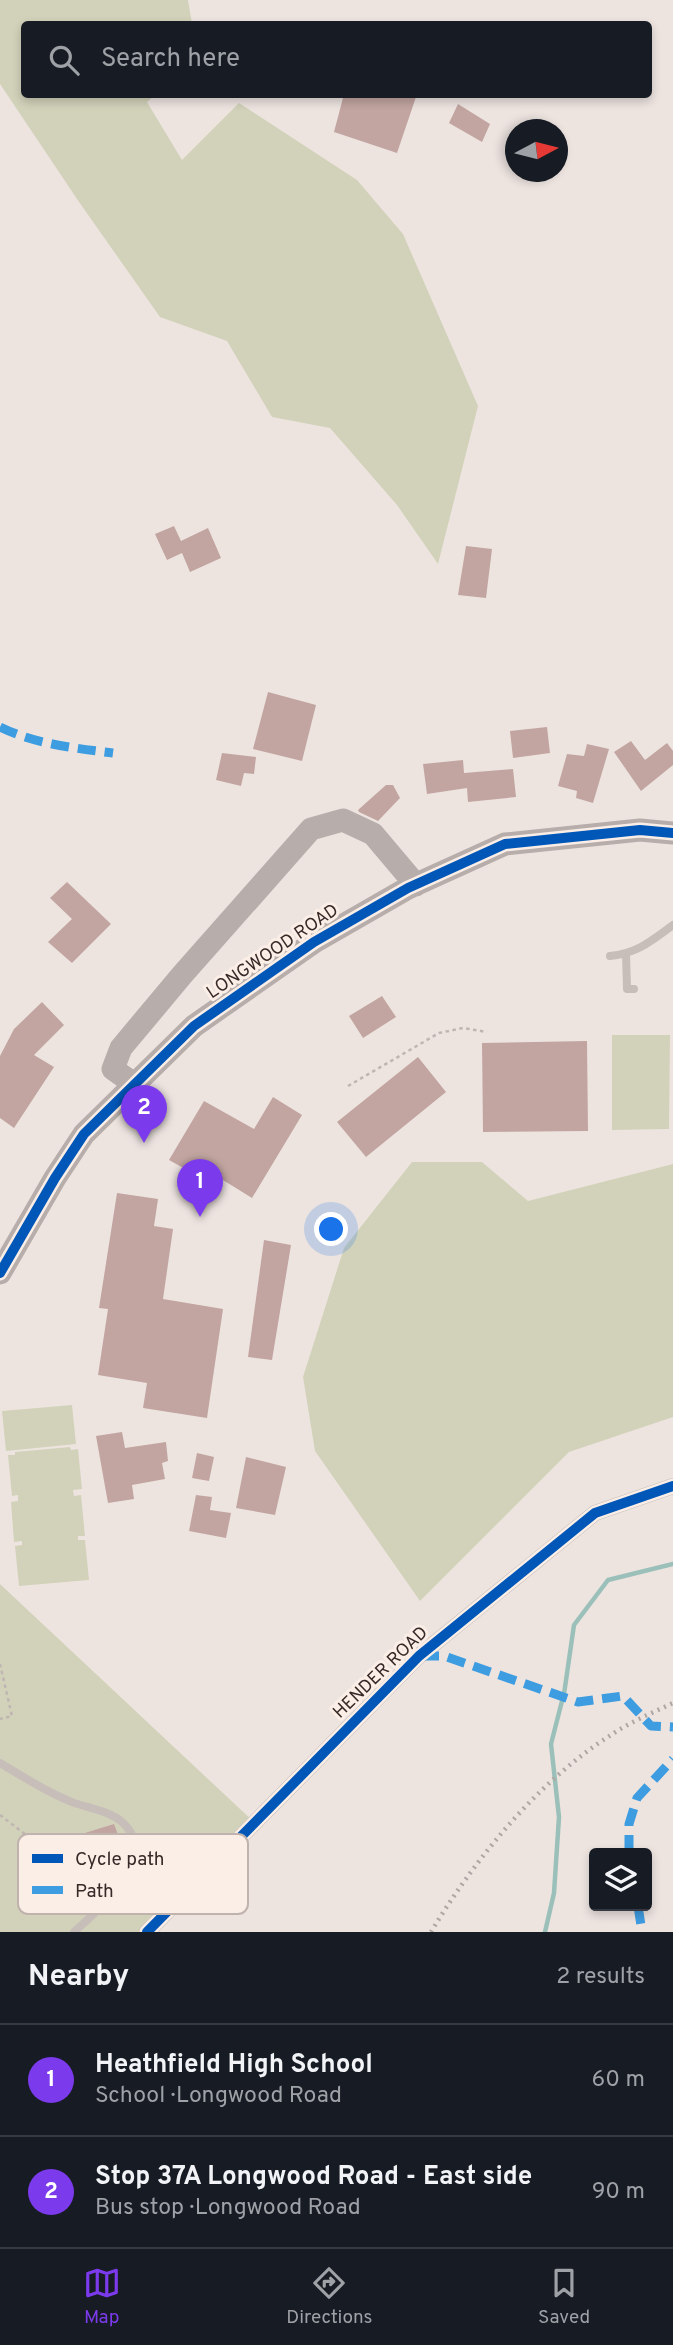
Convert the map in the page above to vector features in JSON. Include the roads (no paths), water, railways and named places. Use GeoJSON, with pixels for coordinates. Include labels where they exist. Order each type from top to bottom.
{"type":"FeatureCollection","features":[{"type":"Feature","properties":{"kind":"street"},"geometry":{"type":"LineString","coordinates":[[134,1084],[113,1069],[121,1048],[199,955],[312,829],[343,820],[373,834],[416,885]]}},
{"type":"Feature","properties":{"kind":"street","name":"LONGWOOD ROAD"},"geometry":{"type":"LineString","coordinates":[[0,1273],[84,1134],[194,1026],[314,942],[416,885],[505,844],[640,830],[673,833]]}},
{"type":"Feature","properties":{"kind":"street","name":"HENDER ROAD"},"geometry":{"type":"LineString","coordinates":[[244,1834],[419,1656],[595,1513],[673,1486]]}},
{"type":"Feature","properties":{"kind":"street","name":"HENDER ROAD"},"geometry":{"type":"LineString","coordinates":[[147,1932],[165,1914]]}},
{"type":"Feature","properties":{"kind":"lane"},"geometry":{"type":"LineString","coordinates":[[610,956],[639,950],[673,925]]}},
{"type":"Feature","properties":{"kind":"lane"},"geometry":{"type":"LineString","coordinates":[[626,954],[628,989],[634,989]]}},
{"type":"Feature","properties":{"kind":"lane"},"geometry":{"type":"LineString","coordinates":[[0,1763],[45,1790],[71,1802],[112,1815],[124,1823],[131,1834]]}},
{"type":"Feature","properties":{"kind":"lane"},"geometry":{"type":"LineString","coordinates":[[74,1932],[95,1914]]}},
{"type":"Feature","properties":{"kind":"waterway"},"geometry":{"type":"LineString","coordinates":[[564,1694],[574,1625],[608,1580],[673,1564]]}},
{"type":"Feature","properties":{"kind":"waterway"},"geometry":{"type":"LineString","coordinates":[[545,1932],[554,1893],[559,1817],[551,1744],[562,1701]]}},
{"type":"Feature","properties":{"kind":"railway"},"geometry":{"type":"LineString","coordinates":[[431,1932],[467,1877],[510,1823],[534,1798],[584,1753],[618,1730],[673,1703]]}},
{"type":"Feature","properties":{"kind":"place","name":"Stop 37A Longwood Road - East side"},"geometry":{"type":"Point","coordinates":[144,1143]}},
{"type":"Feature","properties":{"kind":"place","name":"Heathfield High School"},"geometry":{"type":"Point","coordinates":[200,1217]}}]}
